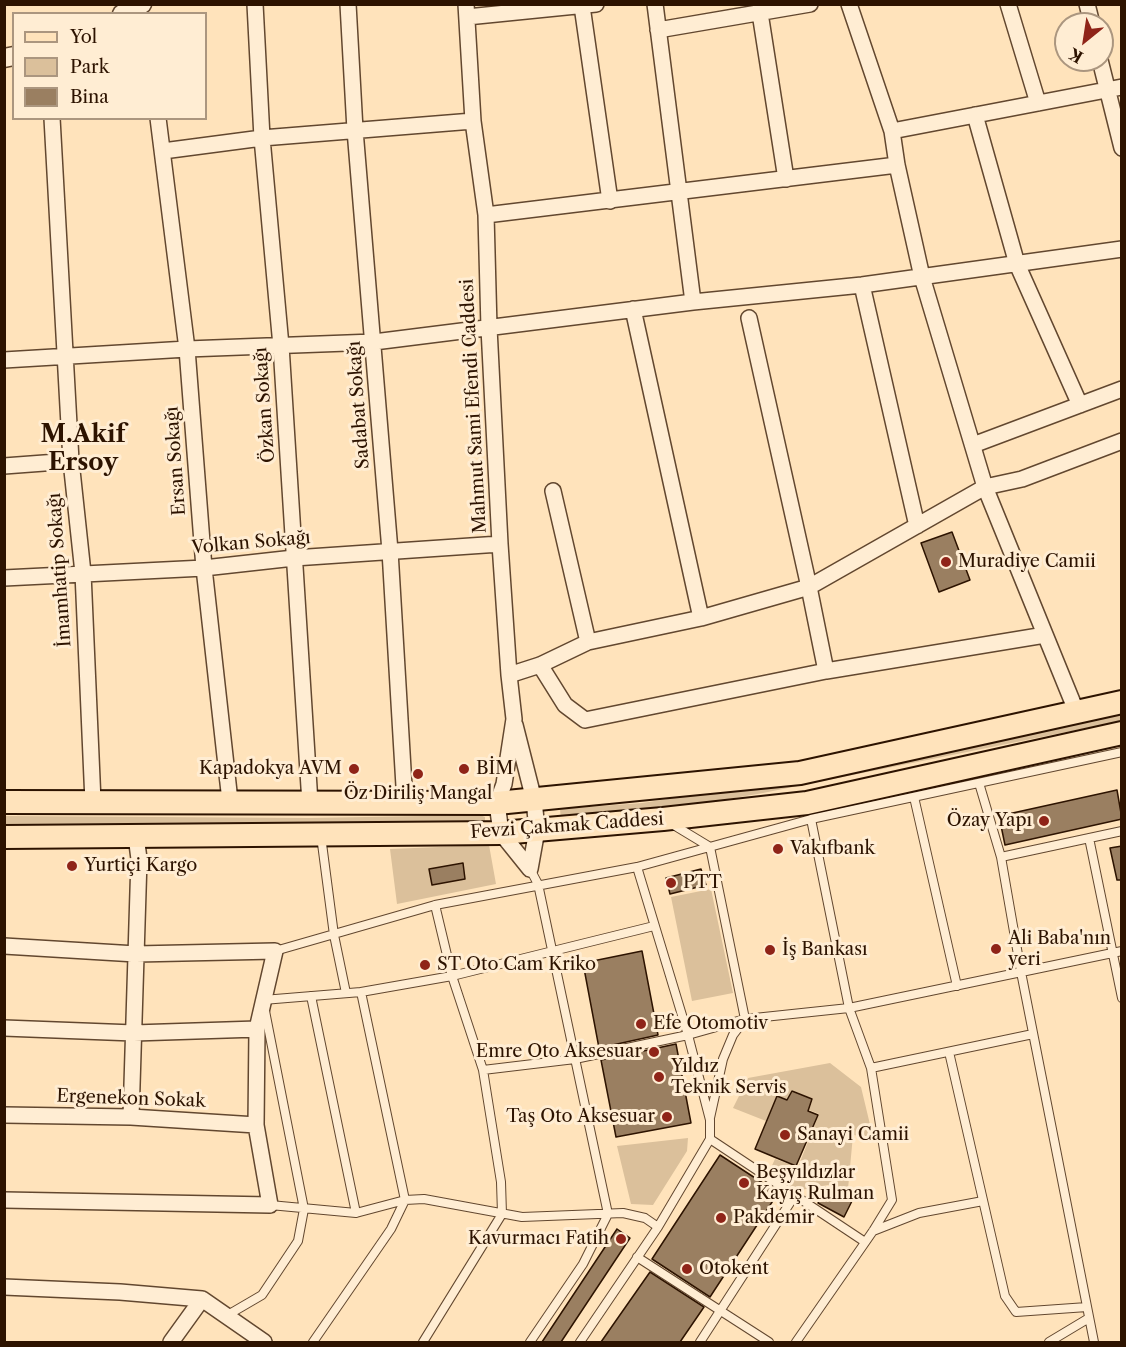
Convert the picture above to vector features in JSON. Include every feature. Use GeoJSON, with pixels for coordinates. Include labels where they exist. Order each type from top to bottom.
{"type":"FeatureCollection","features":[{"type":"Feature","properties":{"kind":"main road","name":"Fevzi Çakmak Caddesi"},"geometry":{"type":"LineString","coordinates":[[4,802],[497,803],[534,800],[800,772],[1122,702]]}},
{"type":"Feature","properties":{"kind":"main road","name":"Fevzi Çakmak Caddesi"},"geometry":{"type":"LineString","coordinates":[[4,837],[501,833],[663,819],[807,803],[1122,733]]}},
{"type":"Feature","properties":{"kind":"street"},"geometry":{"type":"LineString","coordinates":[[126,12],[141,4]]}},
{"type":"Feature","properties":{"kind":"street","name":"Özkan Sokağı"},"geometry":{"type":"LineString","coordinates":[[255,4],[262,138],[281,346],[310,803]]}},
{"type":"Feature","properties":{"kind":"street","name":"Sadabat Sokağı"},"geometry":{"type":"LineString","coordinates":[[348,4],[355,130],[390,551],[405,803]]}},
{"type":"Feature","properties":{"kind":"street"},"geometry":{"type":"LineString","coordinates":[[655,4],[693,302]]}},
{"type":"Feature","properties":{"kind":"street"},"geometry":{"type":"LineString","coordinates":[[658,30],[810,4]]}},
{"type":"Feature","properties":{"kind":"street"},"geometry":{"type":"LineString","coordinates":[[849,4],[892,131],[897,165],[922,277],[985,487],[1077,713]]}},
{"type":"Feature","properties":{"kind":"street"},"geometry":{"type":"LineString","coordinates":[[1008,4],[1038,103]]}},
{"type":"Feature","properties":{"kind":"street"},"geometry":{"type":"LineString","coordinates":[[467,11],[589,5],[610,201]]}},
{"type":"Feature","properties":{"kind":"street","name":"Mahmut Sami Efendi Caddesi"},"geometry":{"type":"LineString","coordinates":[[467,11],[473,121],[486,215],[489,328],[500,544],[514,719],[504,784],[497,803]]}},
{"type":"Feature","properties":{"kind":"street"},"geometry":{"type":"LineString","coordinates":[[760,13],[786,179]]}},
{"type":"Feature","properties":{"kind":"street"},"geometry":{"type":"LineString","coordinates":[[1106,72],[1115,89],[1122,148]]}},
{"type":"Feature","properties":{"kind":"street"},"geometry":{"type":"LineString","coordinates":[[892,131],[1115,89]]}},
{"type":"Feature","properties":{"kind":"street"},"geometry":{"type":"LineString","coordinates":[[975,115],[1017,264],[1080,405]]}},
{"type":"Feature","properties":{"kind":"street","name":"İmamhatip Sokağı"},"geometry":{"type":"LineString","coordinates":[[52,120],[71,461],[83,573],[93,802]]}},
{"type":"Feature","properties":{"kind":"street","name":"Ersan Sokağı"},"geometry":{"type":"LineString","coordinates":[[158,120],[187,349],[204,568],[230,801]]}},
{"type":"Feature","properties":{"kind":"street"},"geometry":{"type":"LineString","coordinates":[[163,151],[262,138],[473,121]]}},
{"type":"Feature","properties":{"kind":"street"},"geometry":{"type":"LineString","coordinates":[[486,215],[897,165]]}},
{"type":"Feature","properties":{"kind":"street"},"geometry":{"type":"LineString","coordinates":[[4,360],[187,349],[374,342],[633,309],[862,285],[1122,249]]}},
{"type":"Feature","properties":{"kind":"street"},"geometry":{"type":"LineString","coordinates":[[862,285],[916,525]]}},
{"type":"Feature","properties":{"kind":"street"},"geometry":{"type":"LineString","coordinates":[[633,309],[701,618]]}},
{"type":"Feature","properties":{"kind":"street"},"geometry":{"type":"LineString","coordinates":[[749,318],[826,671]]}},
{"type":"Feature","properties":{"kind":"street"},"geometry":{"type":"LineString","coordinates":[[973,445],[1122,389]]}},
{"type":"Feature","properties":{"kind":"street"},"geometry":{"type":"LineString","coordinates":[[509,675],[540,665],[588,642],[701,618],[809,587],[985,487],[1022,479],[1122,441]]}},
{"type":"Feature","properties":{"kind":"street"},"geometry":{"type":"LineString","coordinates":[[4,466],[71,461]]}},
{"type":"Feature","properties":{"kind":"street"},"geometry":{"type":"LineString","coordinates":[[553,491],[588,642]]}},
{"type":"Feature","properties":{"kind":"street","name":"Volkan Sokağı"},"geometry":{"type":"LineString","coordinates":[[4,578],[204,568],[294,558],[500,544]]}},
{"type":"Feature","properties":{"kind":"street"},"geometry":{"type":"LineString","coordinates":[[540,665],[565,705],[585,720],[826,671],[1045,635]]}},
{"type":"Feature","properties":{"kind":"street"},"geometry":{"type":"LineString","coordinates":[[514,719],[534,800],[537,830],[530,869]]}},
{"type":"Feature","properties":{"kind":"street"},"geometry":{"type":"LineString","coordinates":[[497,803],[501,833],[530,869]]}},
{"type":"Feature","properties":{"kind":"street"},"geometry":{"type":"LineString","coordinates":[[131,1117],[139,860],[136,836]]}},
{"type":"Feature","properties":{"kind":"street"},"geometry":{"type":"LineString","coordinates":[[4,946],[136,954],[275,951],[256,1029],[256,1125],[270,1205],[4,1200]]}},
{"type":"Feature","properties":{"kind":"street"},"geometry":{"type":"LineString","coordinates":[[4,1028],[134,1034],[256,1029]]}},
{"type":"Feature","properties":{"kind":"street","name":"Ergenekon Sokak"},"geometry":{"type":"LineString","coordinates":[[4,1115],[131,1117],[256,1125]]}},
{"type":"Feature","properties":{"kind":"street"},"geometry":{"type":"LineString","coordinates":[[4,1287],[120,1292],[202,1299],[264,1342]]}},
{"type":"Feature","properties":{"kind":"street"},"geometry":{"type":"LineString","coordinates":[[171,1342],[202,1299]]}},
{"type":"Feature","properties":{"kind":"lane"},"geometry":{"type":"LineString","coordinates":[[275,951],[435,904],[637,867],[812,819],[1122,752]]}},
{"type":"Feature","properties":{"kind":"lane"},"geometry":{"type":"LineString","coordinates":[[979,783],[1001,857],[1021,972],[1094,1342]]}},
{"type":"Feature","properties":{"kind":"lane"},"geometry":{"type":"LineString","coordinates":[[914,797],[957,986]]}},
{"type":"Feature","properties":{"kind":"lane"},"geometry":{"type":"LineString","coordinates":[[580,1342],[658,1227],[710,1139],[710,1120],[723,1059],[733,1035],[745,1019],[710,847],[663,819]]}},
{"type":"Feature","properties":{"kind":"lane"},"geometry":{"type":"LineString","coordinates":[[796,1342],[892,1200],[871,1068],[849,1008],[812,819]]}},
{"type":"Feature","properties":{"kind":"lane"},"geometry":{"type":"LineString","coordinates":[[1001,857],[1122,831]]}},
{"type":"Feature","properties":{"kind":"lane"},"geometry":{"type":"LineString","coordinates":[[321,835],[334,935],[346,993]]}},
{"type":"Feature","properties":{"kind":"lane"},"geometry":{"type":"LineString","coordinates":[[1089,838],[1122,998]]}},
{"type":"Feature","properties":{"kind":"lane"},"geometry":{"type":"LineString","coordinates":[[637,867],[688,1035],[710,1120]]}},
{"type":"Feature","properties":{"kind":"lane"},"geometry":{"type":"LineString","coordinates":[[530,869],[538,884],[608,1214],[583,1264],[530,1342]]}},
{"type":"Feature","properties":{"kind":"lane"},"geometry":{"type":"LineString","coordinates":[[423,1342],[502,1214],[501,1182],[483,1070],[452,976],[435,904]]}},
{"type":"Feature","properties":{"kind":"lane"},"geometry":{"type":"LineString","coordinates":[[226,1316],[262,1295],[298,1241],[304,1209],[262,999],[361,992],[452,976],[654,926]]}},
{"type":"Feature","properties":{"kind":"lane"},"geometry":{"type":"LineString","coordinates":[[483,1070],[575,1059],[688,1035],[745,1019],[849,1008],[1122,951]]}},
{"type":"Feature","properties":{"kind":"lane"},"geometry":{"type":"LineString","coordinates":[[313,1342],[391,1229],[405,1200],[361,992]]}},
{"type":"Feature","properties":{"kind":"lane"},"geometry":{"type":"LineString","coordinates":[[311,996],[356,1213]]}},
{"type":"Feature","properties":{"kind":"lane"},"geometry":{"type":"LineString","coordinates":[[871,1068],[1033,1034]]}},
{"type":"Feature","properties":{"kind":"lane"},"geometry":{"type":"LineString","coordinates":[[949,1052],[1005,1296],[1016,1312],[1087,1307]]}},
{"type":"Feature","properties":{"kind":"lane"},"geometry":{"type":"LineString","coordinates":[[710,1139],[865,1242]]}},
{"type":"Feature","properties":{"kind":"lane"},"geometry":{"type":"LineString","coordinates":[[700,1342],[795,1196]]}},
{"type":"Feature","properties":{"kind":"lane"},"geometry":{"type":"LineString","coordinates":[[270,1205],[356,1213],[405,1200],[424,1199],[522,1217],[623,1213],[645,1218],[658,1227]]}},
{"type":"Feature","properties":{"kind":"lane"},"geometry":{"type":"LineString","coordinates":[[873,1231],[919,1213],[983,1201]]}},
{"type":"Feature","properties":{"kind":"lane"},"geometry":{"type":"LineString","coordinates":[[637,1257],[769,1342]]}},
{"type":"Feature","properties":{"kind":"lane"},"geometry":{"type":"LineString","coordinates":[[1049,1342],[1089,1318]]}},
{"type":"Feature","properties":{"kind":"green space"},"geometry":{"type":"Polygon","coordinates":[[[1121,709],[1121,721],[763,793],[705,803],[561,820],[560,809],[642,803],[706,793],[1121,709]]]}},
{"type":"Feature","properties":{"kind":"green space"},"geometry":{"type":"Polygon","coordinates":[[[480,815],[485,817],[485,824],[5,826],[5,816],[309,818],[480,815]]]}},
{"type":"Feature","properties":{"kind":"green space"},"geometry":{"type":"Polygon","coordinates":[[[489,845],[496,884],[397,904],[390,849],[489,845]]]}},
{"type":"Feature","properties":{"kind":"green space"},"geometry":{"type":"Polygon","coordinates":[[[711,889],[733,993],[692,1001],[671,897],[711,889]]]}},
{"type":"Feature","properties":{"kind":"green space"},"geometry":{"type":"Polygon","coordinates":[[[830,1063],[861,1087],[873,1137],[853,1135],[848,1189],[828,1185],[795,1191],[768,1174],[775,1159],[798,1167],[819,1114],[809,1110],[813,1099],[792,1090],[787,1100],[777,1095],[766,1121],[733,1108],[748,1078],[830,1063]]]}},
{"type":"Feature","properties":{"kind":"green space"},"geometry":{"type":"Polygon","coordinates":[[[688,1138],[687,1151],[653,1205],[631,1204],[617,1146],[688,1138]]]}},
{"type":"Feature","properties":{"kind":"building","name":"Muradiye Camii"},"geometry":{"type":"Polygon","coordinates":[[[952,532],[970,580],[939,592],[921,543],[952,532]]]}},
{"type":"Feature","properties":{"kind":"building"},"geometry":{"type":"Polygon","coordinates":[[[1117,790],[1122,819],[1005,845],[999,816],[1117,790]]]}},
{"type":"Feature","properties":{"kind":"building"},"geometry":{"type":"Polygon","coordinates":[[[1122,846],[1122,880],[1117,880],[1110,848],[1122,846]]]}},
{"type":"Feature","properties":{"kind":"building"},"geometry":{"type":"Polygon","coordinates":[[[463,863],[465,879],[432,885],[429,869],[463,863]]]}},
{"type":"Feature","properties":{"kind":"building"},"geometry":{"type":"Polygon","coordinates":[[[701,869],[706,885],[670,894],[666,878],[701,869]]]}},
{"type":"Feature","properties":{"kind":"building"},"geometry":{"type":"Polygon","coordinates":[[[642,951],[658,1035],[599,1048],[583,963],[642,951]]]}},
{"type":"Feature","properties":{"kind":"building"},"geometry":{"type":"Polygon","coordinates":[[[676,1044],[691,1123],[616,1137],[601,1060],[676,1044]]]}},
{"type":"Feature","properties":{"kind":"building","name":"Sanayi Camii"},"geometry":{"type":"Polygon","coordinates":[[[792,1091],[812,1099],[808,1111],[818,1115],[796,1166],[755,1149],[777,1096],[787,1100],[792,1091]]]}},
{"type":"Feature","properties":{"kind":"building"},"geometry":{"type":"Polygon","coordinates":[[[720,1155],[778,1193],[710,1297],[652,1259],[720,1155]]]}},
{"type":"Feature","properties":{"kind":"building"},"geometry":{"type":"Polygon","coordinates":[[[826,1187],[852,1201],[844,1217],[818,1203],[826,1187]]]}},
{"type":"Feature","properties":{"kind":"building"},"geometry":{"type":"Polygon","coordinates":[[[617,1229],[630,1238],[561,1342],[542,1342],[617,1229]]]}},
{"type":"Feature","properties":{"kind":"building"},"geometry":{"type":"Polygon","coordinates":[[[650,1272],[704,1307],[680,1342],[601,1342],[650,1272]]]}},
{"type":"Feature","properties":{"kind":"place","name":"Muradiye Camii"},"geometry":{"type":"Point","coordinates":[946,562]}},
{"type":"Feature","properties":{"kind":"place","name":"Kapadokya AVM"},"geometry":{"type":"Point","coordinates":[354,769]}},
{"type":"Feature","properties":{"kind":"place","name":"BİM"},"geometry":{"type":"Point","coordinates":[464,769]}},
{"type":"Feature","properties":{"kind":"place","name":"Öz Diriliş Mangal"},"geometry":{"type":"Point","coordinates":[418,774]}},
{"type":"Feature","properties":{"kind":"place","name":"Özay Yapı"},"geometry":{"type":"Point","coordinates":[1044,821]}},
{"type":"Feature","properties":{"kind":"place","name":"Vakıfbank"},"geometry":{"type":"Point","coordinates":[778,849]}},
{"type":"Feature","properties":{"kind":"place","name":"Yurtiçi Kargo"},"geometry":{"type":"Point","coordinates":[72,866]}},
{"type":"Feature","properties":{"kind":"place","name":"PTT"},"geometry":{"type":"Point","coordinates":[671,883]}},
{"type":"Feature","properties":{"kind":"place","name":"Ali Baba'nın yeri"},"geometry":{"type":"Point","coordinates":[996,949]}},
{"type":"Feature","properties":{"kind":"place","name":"İş Bankası"},"geometry":{"type":"Point","coordinates":[770,950]}},
{"type":"Feature","properties":{"kind":"place","name":"ST Oto Cam Kriko"},"geometry":{"type":"Point","coordinates":[425,965]}},
{"type":"Feature","properties":{"kind":"place","name":"Efe Otomotiv"},"geometry":{"type":"Point","coordinates":[641,1024]}},
{"type":"Feature","properties":{"kind":"place","name":"Emre Oto Aksesuar"},"geometry":{"type":"Point","coordinates":[654,1052]}},
{"type":"Feature","properties":{"kind":"place","name":"Yıldız Teknik Servis"},"geometry":{"type":"Point","coordinates":[659,1077]}},
{"type":"Feature","properties":{"kind":"place","name":"Taş Oto Aksesuar"},"geometry":{"type":"Point","coordinates":[667,1117]}},
{"type":"Feature","properties":{"kind":"place","name":"Sanayi Camii"},"geometry":{"type":"Point","coordinates":[785,1135]}},
{"type":"Feature","properties":{"kind":"place","name":"Beşyıldızlar Kayış Rulman"},"geometry":{"type":"Point","coordinates":[744,1183]}},
{"type":"Feature","properties":{"kind":"place","name":"Pakdemir"},"geometry":{"type":"Point","coordinates":[721,1218]}},
{"type":"Feature","properties":{"kind":"place","name":"Kavurmacı Fatih"},"geometry":{"type":"Point","coordinates":[621,1239]}},
{"type":"Feature","properties":{"kind":"place","name":"Otokent"},"geometry":{"type":"Point","coordinates":[687,1269]}},
{"type":"Feature","properties":{"kind":"district","name":"M.Akif Ersoy"},"geometry":{"type":"Point","coordinates":[83,449]}}]}
